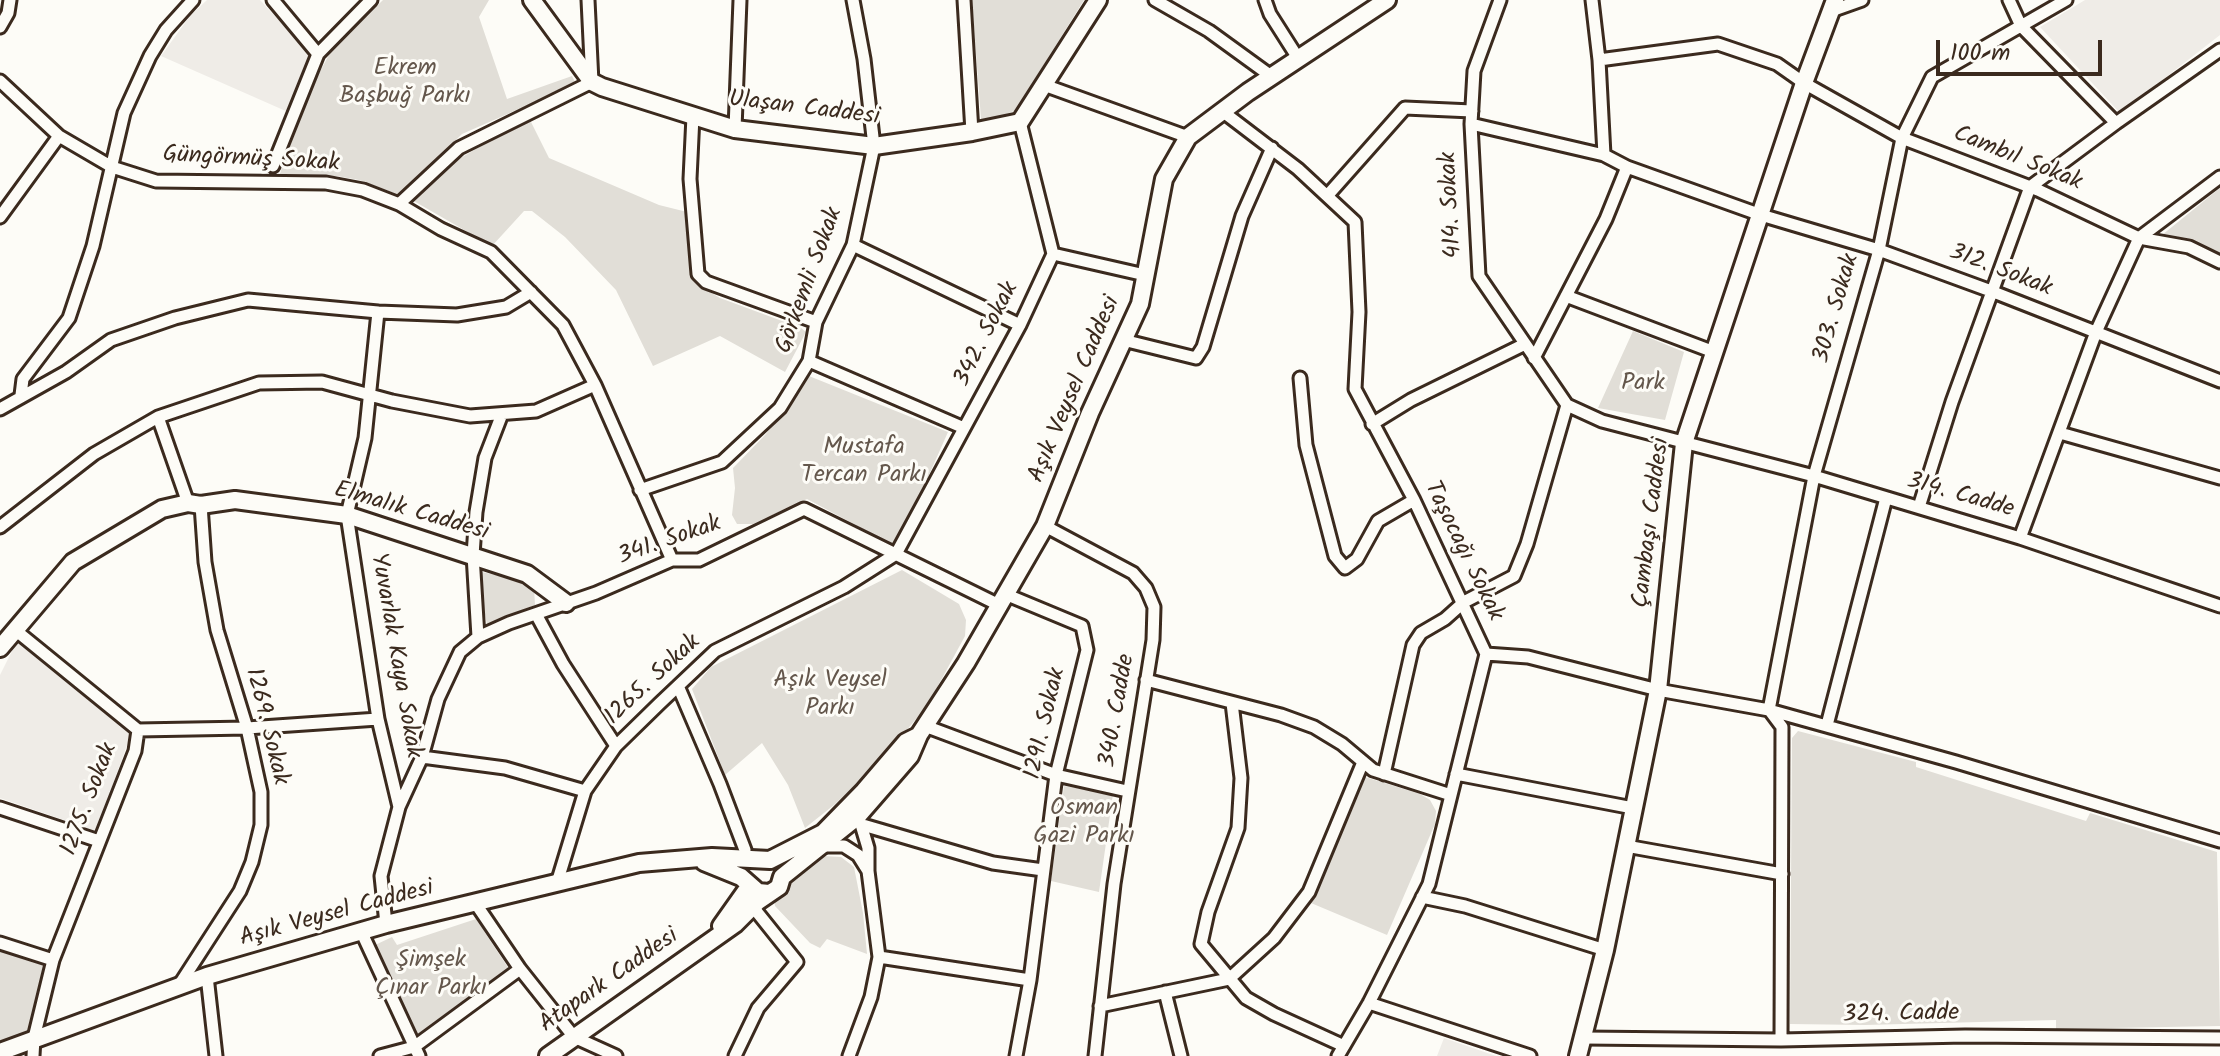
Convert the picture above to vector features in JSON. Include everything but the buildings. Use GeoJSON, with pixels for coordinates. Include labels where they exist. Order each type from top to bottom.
{"type":"FeatureCollection","features":[{"type":"Feature","properties":{"kind":"street"},"geometry":{"type":"LineString","coordinates":[[0,27],[8,13],[10,0]]}},
{"type":"Feature","properties":{"kind":"street"},"geometry":{"type":"LineString","coordinates":[[21,395],[23,379],[69,318],[93,246],[124,113],[150,56],[166,30],[193,0]]}},
{"type":"Feature","properties":{"kind":"street"},"geometry":{"type":"LineString","coordinates":[[273,0],[318,54]]}},
{"type":"Feature","properties":{"kind":"street"},"geometry":{"type":"LineString","coordinates":[[273,166],[318,54],[371,0]]}},
{"type":"Feature","properties":{"kind":"street"},"geometry":{"type":"LineString","coordinates":[[532,0],[592,82]]}},
{"type":"Feature","properties":{"kind":"street"},"geometry":{"type":"LineString","coordinates":[[588,0],[592,82]]}},
{"type":"Feature","properties":{"kind":"street"},"geometry":{"type":"LineString","coordinates":[[735,129],[740,0]]}},
{"type":"Feature","properties":{"kind":"street","name":"Görkemli Sokak"},"geometry":{"type":"LineString","coordinates":[[640,490],[722,462],[780,408],[809,361],[816,322],[853,245],[874,146],[864,59],[853,0]]}},
{"type":"Feature","properties":{"kind":"street"},"geometry":{"type":"LineString","coordinates":[[964,0],[972,132]]}},
{"type":"Feature","properties":{"kind":"street"},"geometry":{"type":"LineString","coordinates":[[1098,0],[1020,122],[1053,254],[1145,275]]}},
{"type":"Feature","properties":{"kind":"street"},"geometry":{"type":"LineString","coordinates":[[1155,0],[1209,31],[1271,76]]}},
{"type":"Feature","properties":{"kind":"street"},"geometry":{"type":"LineString","coordinates":[[1265,0],[1270,14],[1298,58]]}},
{"type":"Feature","properties":{"kind":"street","name":"Aşık Veysel Caddesi"},"geometry":{"type":"LineString","coordinates":[[1351,23],[1369,0]]}},
{"type":"Feature","properties":{"kind":"street","name":"Aşık Veysel Caddesi"},"geometry":{"type":"LineString","coordinates":[[695,859],[723,868],[758,892],[769,893],[779,887],[782,877],[860,821],[910,756],[1045,526],[1090,413],[1140,304],[1164,179],[1188,137],[1271,76],[1387,0]]}},
{"type":"Feature","properties":{"kind":"street","name":"414. Sokak"},"geometry":{"type":"LineString","coordinates":[[1500,0],[1474,71],[1471,118],[1479,276],[1567,405]]}},
{"type":"Feature","properties":{"kind":"street"},"geometry":{"type":"LineString","coordinates":[[1592,0],[1604,155]]}},
{"type":"Feature","properties":{"kind":"street"},"geometry":{"type":"LineString","coordinates":[[1832,4],[1862,0]]}},
{"type":"Feature","properties":{"kind":"street"},"geometry":{"type":"LineString","coordinates":[[2009,0],[2021,26],[2116,123]]}},
{"type":"Feature","properties":{"kind":"street","name":"303. Sokak"},"geometry":{"type":"LineString","coordinates":[[1769,710],[1814,476],[1879,250],[1902,138],[1932,77],[2066,0]]}},
{"type":"Feature","properties":{"kind":"street","name":"Çambaşı Caddesi"},"geometry":{"type":"LineString","coordinates":[[1578,1056],[1605,950],[1658,690],[1684,443],[1832,4]]}},
{"type":"Feature","properties":{"kind":"street","name":"Cambıl Sokak"},"geometry":{"type":"LineString","coordinates":[[1599,60],[1718,44],[1777,64],[1804,83],[1902,138],[2030,187],[2139,238],[2189,247],[2220,262]]}},
{"type":"Feature","properties":{"kind":"street"},"geometry":{"type":"LineString","coordinates":[[1919,507],[1991,291],[2030,187],[2220,50]]}},
{"type":"Feature","properties":{"kind":"street","name":"Güngörmüş Sokak"},"geometry":{"type":"LineString","coordinates":[[0,81],[59,136],[112,167],[156,181],[326,183],[363,190],[399,204],[441,229],[491,252],[563,325],[595,385],[672,560]]}},
{"type":"Feature","properties":{"kind":"street"},"geometry":{"type":"LineString","coordinates":[[399,204],[459,148],[592,82]]}},
{"type":"Feature","properties":{"kind":"street","name":"Ulaşan Caddesi"},"geometry":{"type":"LineString","coordinates":[[592,82],[735,129],[874,146],[1020,122]]}},
{"type":"Feature","properties":{"kind":"street"},"geometry":{"type":"LineString","coordinates":[[1044,85],[1188,137]]}},
{"type":"Feature","properties":{"kind":"street","name":"312. Sokak"},"geometry":{"type":"LineString","coordinates":[[1327,196],[1405,108],[1471,118],[1604,155],[1627,167],[1761,215],[1879,250],[2220,381]]}},
{"type":"Feature","properties":{"kind":"street","name":"Taşocağı Sokak"},"geometry":{"type":"LineString","coordinates":[[1222,111],[1272,148],[1355,222],[1359,312],[1355,389],[1414,500],[1486,654],[1429,884],[1341,1051]]}},
{"type":"Feature","properties":{"kind":"street"},"geometry":{"type":"LineString","coordinates":[[693,116],[690,179],[698,274],[706,282],[816,322]]}},
{"type":"Feature","properties":{"kind":"street"},"geometry":{"type":"LineString","coordinates":[[0,217],[59,136]]}},
{"type":"Feature","properties":{"kind":"street"},"geometry":{"type":"LineString","coordinates":[[1123,340],[1196,358],[1203,347],[1242,216],[1272,148]]}},
{"type":"Feature","properties":{"kind":"street"},"geometry":{"type":"LineString","coordinates":[[1534,358],[1606,219],[1627,167]]}},
{"type":"Feature","properties":{"kind":"street"},"geometry":{"type":"LineString","coordinates":[[2020,538],[2096,332],[2139,238],[2220,177]]}},
{"type":"Feature","properties":{"kind":"street"},"geometry":{"type":"LineString","coordinates":[[853,245],[1020,325]]}},
{"type":"Feature","properties":{"kind":"street","name":"342. Sokak"},"geometry":{"type":"LineString","coordinates":[[896,554],[1020,325],[1053,254]]}},
{"type":"Feature","properties":{"kind":"street"},"geometry":{"type":"LineString","coordinates":[[0,409],[66,372],[111,340],[175,318],[248,300],[378,312],[457,315],[506,307],[531,292]]}},
{"type":"Feature","properties":{"kind":"street"},"geometry":{"type":"LineString","coordinates":[[1566,296],[1714,352]]}},
{"type":"Feature","properties":{"kind":"street","name":"Yuvarlak Kaya Sokak"},"geometry":{"type":"LineString","coordinates":[[378,312],[365,438],[347,515],[378,719],[399,807],[381,876],[386,924]]}},
{"type":"Feature","properties":{"kind":"street"},"geometry":{"type":"LineString","coordinates":[[1372,424],[1411,400],[1525,344]]}},
{"type":"Feature","properties":{"kind":"street"},"geometry":{"type":"LineString","coordinates":[[809,361],[964,428]]}},
{"type":"Feature","properties":{"kind":"street"},"geometry":{"type":"LineString","coordinates":[[1300,378],[1306,445],[1335,556],[1345,568],[1357,559],[1378,521],[1414,500]]}},
{"type":"Feature","properties":{"kind":"street"},"geometry":{"type":"LineString","coordinates":[[0,527],[94,454],[158,417],[259,383],[322,382],[470,416],[536,411],[595,385]]}},
{"type":"Feature","properties":{"kind":"street"},"geometry":{"type":"LineString","coordinates":[[1384,774],[1413,645],[1421,633],[1445,619],[1464,602],[1514,576],[1527,544],[1567,405],[1602,421],[1684,443]]}},
{"type":"Feature","properties":{"kind":"street"},"geometry":{"type":"LineString","coordinates":[[478,637],[473,555],[476,512],[485,458],[502,414]]}},
{"type":"Feature","properties":{"kind":"street","name":"1269. Sokak"},"geometry":{"type":"LineString","coordinates":[[158,417],[194,504],[217,630],[247,728],[261,792],[261,825],[252,862],[240,891],[178,987]]}},
{"type":"Feature","properties":{"kind":"street"},"geometry":{"type":"LineString","coordinates":[[2060,433],[2220,478]]}},
{"type":"Feature","properties":{"kind":"street","name":"314. Cadde"},"geometry":{"type":"LineString","coordinates":[[1684,443],[1919,507],[2220,606]]}},
{"type":"Feature","properties":{"kind":"street"},"geometry":{"type":"LineString","coordinates":[[1827,725],[1886,498]]}},
{"type":"Feature","properties":{"kind":"street","name":"Elmalık Caddesi"},"geometry":{"type":"LineString","coordinates":[[0,648],[73,562],[162,509],[235,500],[347,515],[527,574],[566,603]]}},
{"type":"Feature","properties":{"kind":"street","name":"341. Sokak"},"geometry":{"type":"LineString","coordinates":[[399,807],[422,757],[438,699],[460,652],[478,637],[672,560],[699,560],[804,509],[896,554],[1002,600]]}},
{"type":"Feature","properties":{"kind":"street","name":"340. Cadde"},"geometry":{"type":"LineString","coordinates":[[1045,526],[1133,573],[1146,588],[1154,607],[1153,640],[1127,791],[1095,1056]]}},
{"type":"Feature","properties":{"kind":"street","name":"1265. Sokak"},"geometry":{"type":"LineString","coordinates":[[557,883],[585,791],[616,746],[715,651],[844,587],[896,554]]}},
{"type":"Feature","properties":{"kind":"street","name":"1291. Sokak"},"geometry":{"type":"LineString","coordinates":[[1002,600],[1082,626],[1087,650],[1056,775],[1030,980],[1016,1056]]}},
{"type":"Feature","properties":{"kind":"street"},"geometry":{"type":"LineString","coordinates":[[536,614],[563,664],[616,746]]}},
{"type":"Feature","properties":{"kind":"street","name":"1275. Sokak"},"geometry":{"type":"LineString","coordinates":[[14,629],[138,730],[135,751],[53,960],[34,1038],[33,1056]]}},
{"type":"Feature","properties":{"kind":"street"},"geometry":{"type":"LineString","coordinates":[[1486,654],[1528,657],[1658,690],[1769,710],[2220,841]]}},
{"type":"Feature","properties":{"kind":"street"},"geometry":{"type":"LineString","coordinates":[[1146,680],[1314,727],[1342,744],[1373,770],[1451,795]]}},
{"type":"Feature","properties":{"kind":"street"},"geometry":{"type":"LineString","coordinates":[[678,686],[720,784],[758,857],[779,866],[782,877]]}},
{"type":"Feature","properties":{"kind":"street"},"geometry":{"type":"LineString","coordinates":[[1232,703],[1241,778],[1238,828],[1208,912],[1201,944],[1246,998],[1341,1051]]}},
{"type":"Feature","properties":{"kind":"street"},"geometry":{"type":"LineString","coordinates":[[1769,710],[1782,727],[1781,1040]]}},
{"type":"Feature","properties":{"kind":"street"},"geometry":{"type":"LineString","coordinates":[[138,730],[247,728],[378,719]]}},
{"type":"Feature","properties":{"kind":"street"},"geometry":{"type":"LineString","coordinates":[[922,731],[1056,775],[1127,791]]}},
{"type":"Feature","properties":{"kind":"street","name":"Aşık Veysel Caddesi"},"geometry":{"type":"LineString","coordinates":[[0,1052],[207,976],[386,924],[639,863],[758,857],[823,833],[906,742],[922,731]]}},
{"type":"Feature","properties":{"kind":"street"},"geometry":{"type":"LineString","coordinates":[[422,757],[505,768],[585,791]]}},
{"type":"Feature","properties":{"kind":"street"},"geometry":{"type":"LineString","coordinates":[[1100,1006],[1229,979],[1274,938],[1309,892],[1363,762]]}},
{"type":"Feature","properties":{"kind":"street"},"geometry":{"type":"LineString","coordinates":[[1456,774],[1633,808]]}},
{"type":"Feature","properties":{"kind":"street"},"geometry":{"type":"LineString","coordinates":[[0,808],[99,841]]}},
{"type":"Feature","properties":{"kind":"street"},"geometry":{"type":"LineString","coordinates":[[860,821],[993,863],[1043,870]]}},
{"type":"Feature","properties":{"kind":"street"},"geometry":{"type":"LineString","coordinates":[[849,1056],[871,997],[879,957],[868,848],[860,821]]}},
{"type":"Feature","properties":{"kind":"street"},"geometry":{"type":"LineString","coordinates":[[823,846],[844,846],[858,855],[868,871]]}},
{"type":"Feature","properties":{"kind":"street"},"geometry":{"type":"LineString","coordinates":[[1626,846],[1782,874]]}},
{"type":"Feature","properties":{"kind":"street"},"geometry":{"type":"LineString","coordinates":[[750,885],[748,874],[758,857]]}},
{"type":"Feature","properties":{"kind":"street","name":"Atapark Caddesi"},"geometry":{"type":"LineString","coordinates":[[701,947],[730,916],[750,885]]}},
{"type":"Feature","properties":{"kind":"street","name":"Atapark Caddesi"},"geometry":{"type":"LineString","coordinates":[[548,1056],[718,938],[769,893]]}},
{"type":"Feature","properties":{"kind":"street"},"geometry":{"type":"LineString","coordinates":[[1422,897],[1465,906],[1605,950]]}},
{"type":"Feature","properties":{"kind":"street"},"geometry":{"type":"LineString","coordinates":[[476,904],[520,969],[574,1037],[616,1056]]}},
{"type":"Feature","properties":{"kind":"street"},"geometry":{"type":"LineString","coordinates":[[735,1056],[758,1008],[797,962],[753,907]]}},
{"type":"Feature","properties":{"kind":"street"},"geometry":{"type":"LineString","coordinates":[[361,931],[416,1052]]}},
{"type":"Feature","properties":{"kind":"street"},"geometry":{"type":"LineString","coordinates":[[0,943],[53,960]]}},
{"type":"Feature","properties":{"kind":"street"},"geometry":{"type":"LineString","coordinates":[[879,957],[1030,980]]}},
{"type":"Feature","properties":{"kind":"street"},"geometry":{"type":"LineString","coordinates":[[380,1056],[416,1052],[520,969]]}},
{"type":"Feature","properties":{"kind":"street"},"geometry":{"type":"LineString","coordinates":[[207,976],[216,1056]]}},
{"type":"Feature","properties":{"kind":"street"},"geometry":{"type":"LineString","coordinates":[[1165,992],[1181,1056]]}},
{"type":"Feature","properties":{"kind":"street"},"geometry":{"type":"LineString","coordinates":[[1369,1003],[1530,1056]]}},
{"type":"Feature","properties":{"kind":"street","name":"324. Cadde"},"geometry":{"type":"LineString","coordinates":[[1584,1038],[2220,1038]]}},
{"type":"Feature","properties":{"kind":"shaded area"},"geometry":{"type":"Polygon","coordinates":[[[207,0],[260,0],[312,56],[288,112],[161,56],[190,16],[207,0]]]}},
{"type":"Feature","properties":{"kind":"shaded area"},"geometry":{"type":"Polygon","coordinates":[[[2085,0],[2220,0],[2220,35],[2120,113],[2040,27],[2085,0]]]}},
{"type":"Feature","properties":{"kind":"shaded area"},"geometry":{"type":"Polygon","coordinates":[[[17,641],[131,734],[96,831],[0,798],[0,675],[17,641]]]}},
{"type":"Feature","properties":{"kind":"shaded area"},"geometry":{"type":"Polygon","coordinates":[[[1444,1038],[1496,1056],[1437,1056],[1444,1038]]]}},
{"type":"Feature","properties":{"kind":"green space","name":"Ekrem Başbuğ Parkı"},"geometry":{"type":"Polygon","coordinates":[[[383,0],[489,0],[479,17],[507,99],[572,76],[576,84],[462,134],[400,195],[359,180],[337,176],[282,178],[280,174],[288,147],[331,51],[383,0]]]}},
{"type":"Feature","properties":{"kind":"green space"},"geometry":{"type":"Polygon","coordinates":[[[972,0],[1084,0],[1014,111],[991,120],[981,119],[972,0]]]}},
{"type":"Feature","properties":{"kind":"green space"},"geometry":{"type":"Polygon","coordinates":[[[529,118],[549,158],[659,205],[687,212],[692,267],[698,285],[720,298],[806,332],[785,372],[720,336],[653,366],[616,290],[565,237],[532,211],[524,211],[492,246],[412,200],[447,166],[529,118]]]}},
{"type":"Feature","properties":{"kind":"green space"},"geometry":{"type":"Polygon","coordinates":[[[2220,188],[2220,256],[2162,235],[2220,188]]]}},
{"type":"Feature","properties":{"kind":"green space","name":"Park"},"geometry":{"type":"Polygon","coordinates":[[[1633,331],[1684,352],[1665,420],[1598,408],[1633,331]]]}},
{"type":"Feature","properties":{"kind":"green space","name":"Mustafa Tercan Parkı"},"geometry":{"type":"Polygon","coordinates":[[[809,376],[948,432],[897,547],[807,499],[753,524],[737,524],[732,515],[735,488],[733,468],[789,406],[809,376]]]}},
{"type":"Feature","properties":{"kind":"green space","name":"Aşık Veysel Parkı"},"geometry":{"type":"Polygon","coordinates":[[[902,570],[959,604],[966,620],[965,636],[927,706],[883,758],[805,828],[788,785],[762,743],[725,775],[692,689],[711,667],[902,570]]]}},
{"type":"Feature","properties":{"kind":"green space"},"geometry":{"type":"Polygon","coordinates":[[[477,571],[529,582],[534,588],[535,605],[487,625],[477,571]]]}},
{"type":"Feature","properties":{"kind":"green space"},"geometry":{"type":"Polygon","coordinates":[[[1798,731],[1916,762],[1916,767],[2086,821],[2090,813],[2217,852],[2220,1026],[2056,1029],[2056,1020],[1790,1024],[1792,738],[1798,731]]]}},
{"type":"Feature","properties":{"kind":"green space"},"geometry":{"type":"Polygon","coordinates":[[[1365,777],[1420,794],[1430,800],[1436,811],[1435,824],[1387,935],[1311,903],[1365,777]]]}},
{"type":"Feature","properties":{"kind":"green space","name":"Osman Gazi Parkı"},"geometry":{"type":"Polygon","coordinates":[[[1064,786],[1113,794],[1099,892],[1051,881],[1064,786]]]}},
{"type":"Feature","properties":{"kind":"green space"},"geometry":{"type":"Polygon","coordinates":[[[823,856],[841,857],[854,867],[867,954],[827,939],[820,948],[810,943],[775,906],[774,897],[788,886],[788,881],[823,856]]]}},
{"type":"Feature","properties":{"kind":"green space","name":"Şimşek Çınar Parkı"},"geometry":{"type":"Polygon","coordinates":[[[476,919],[509,969],[420,1036],[413,1035],[373,946],[392,937],[397,945],[476,919]]]}},
{"type":"Feature","properties":{"kind":"green space"},"geometry":{"type":"Polygon","coordinates":[[[0,948],[47,965],[31,1032],[0,1045],[0,948]]]}}]}
